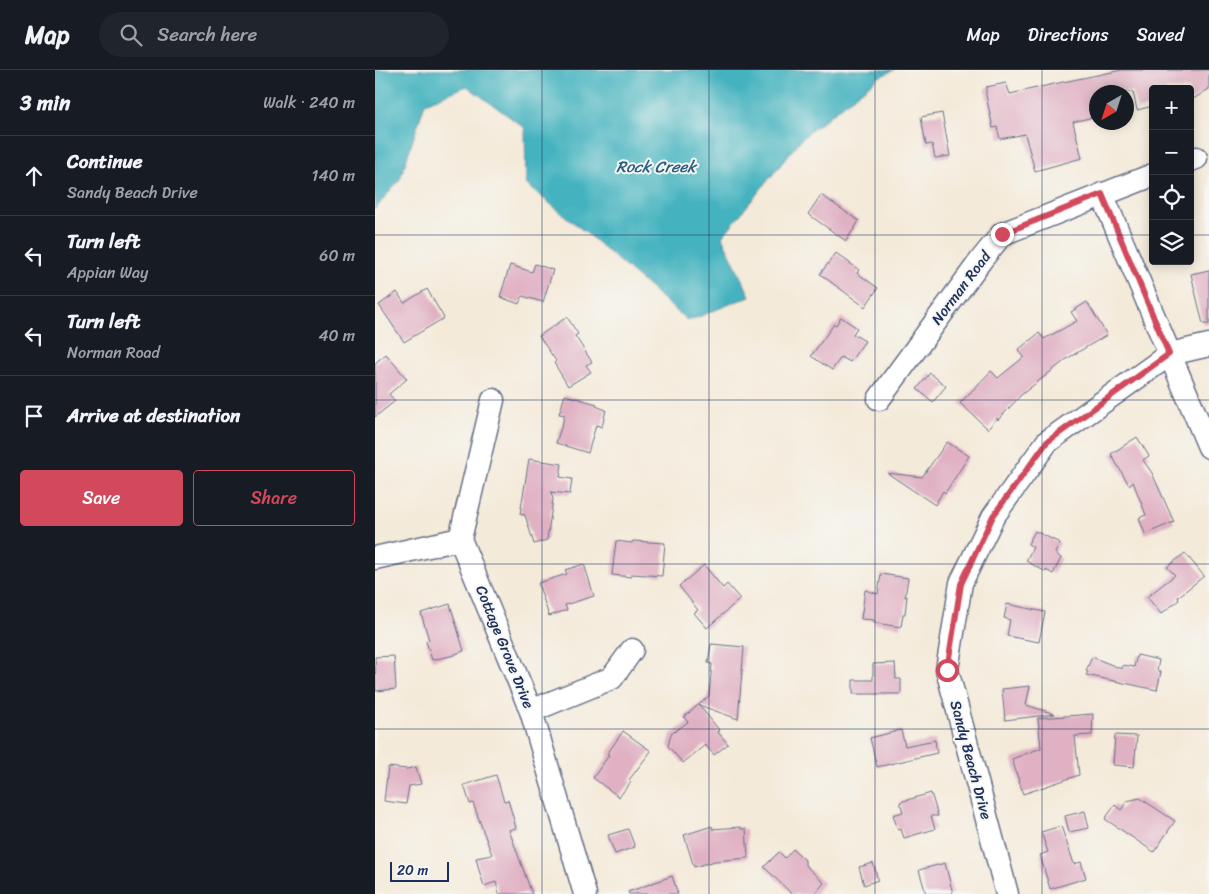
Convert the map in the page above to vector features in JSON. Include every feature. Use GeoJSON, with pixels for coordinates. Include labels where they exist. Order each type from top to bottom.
{"type":"FeatureCollection","features":[{"type":"Feature","properties":{"kind":"street","name":"Norman Road"},"geometry":{"type":"LineString","coordinates":[[879,400],[1002,234],[1149,176]]}},
{"type":"Feature","properties":{"kind":"street"},"geometry":{"type":"LineString","coordinates":[[1102,194],[1209,447]]}},
{"type":"Feature","properties":{"kind":"street"},"geometry":{"type":"LineString","coordinates":[[1169,354],[1209,345]]}},
{"type":"Feature","properties":{"kind":"street","name":"Sandy Beach Drive"},"geometry":{"type":"LineString","coordinates":[[1007,894],[947,670],[961,584],[993,516],[1047,442],[1169,354]]}},
{"type":"Feature","properties":{"kind":"street"},"geometry":{"type":"LineString","coordinates":[[375,558],[460,539],[493,400]]}},
{"type":"Feature","properties":{"kind":"street","name":"Cottage Grove Drive"},"geometry":{"type":"LineString","coordinates":[[460,539],[531,711],[585,894]]}},
{"type":"Feature","properties":{"kind":"street"},"geometry":{"type":"LineString","coordinates":[[531,711],[612,678],[632,650]]}},
{"type":"Feature","properties":{"kind":"water","name":"Rock Creek"},"geometry":{"type":"Polygon","coordinates":[[[375,70],[894,70],[879,77],[803,137],[722,237],[750,296],[688,321],[590,236],[526,184],[525,128],[467,86],[425,103],[400,179],[375,209],[375,70]]]}},
{"type":"Feature","properties":{"kind":"building"},"geometry":{"type":"Polygon","coordinates":[[[1122,70],[1209,70],[1209,89],[1194,98],[1194,85],[1149,85],[1149,107],[1137,110],[1134,85],[1089,85],[1089,118],[1073,122],[1082,158],[1035,171],[1025,134],[1000,139],[997,127],[993,128],[986,87],[1006,83],[1010,94],[1122,70]]]}},
{"type":"Feature","properties":{"kind":"building"},"geometry":{"type":"Polygon","coordinates":[[[942,113],[950,156],[935,158],[932,144],[926,145],[921,117],[942,113]]]}},
{"type":"Feature","properties":{"kind":"building"},"geometry":{"type":"Polygon","coordinates":[[[821,195],[859,221],[846,241],[808,214],[821,195]]]}},
{"type":"Feature","properties":{"kind":"building"},"geometry":{"type":"Polygon","coordinates":[[[836,253],[859,270],[857,273],[878,288],[865,307],[820,274],[836,253]]]}},
{"type":"Feature","properties":{"kind":"building"},"geometry":{"type":"Polygon","coordinates":[[[535,264],[553,270],[543,302],[522,296],[519,304],[500,297],[510,265],[532,272],[535,264]]]}},
{"type":"Feature","properties":{"kind":"building"},"geometry":{"type":"Polygon","coordinates":[[[1209,270],[1209,324],[1203,324],[1191,274],[1209,270]]]}},
{"type":"Feature","properties":{"kind":"building"},"geometry":{"type":"Polygon","coordinates":[[[427,289],[444,318],[404,342],[379,305],[397,292],[404,303],[427,289]]]}},
{"type":"Feature","properties":{"kind":"building"},"geometry":{"type":"Polygon","coordinates":[[[1087,302],[1107,335],[1068,358],[1021,395],[988,429],[960,403],[991,371],[998,378],[1024,357],[1018,350],[1039,333],[1044,339],[1077,321],[1071,312],[1087,302]]]}},
{"type":"Feature","properties":{"kind":"building"},"geometry":{"type":"Polygon","coordinates":[[[567,317],[578,334],[575,336],[592,362],[586,365],[591,372],[568,386],[554,363],[556,361],[539,336],[567,317]]]}},
{"type":"Feature","properties":{"kind":"building"},"geometry":{"type":"Polygon","coordinates":[[[841,317],[857,328],[853,334],[865,341],[850,362],[841,357],[832,370],[811,356],[841,317]]]}},
{"type":"Feature","properties":{"kind":"building"},"geometry":{"type":"Polygon","coordinates":[[[386,354],[407,379],[389,394],[395,401],[375,417],[375,363],[386,354]]]}},
{"type":"Feature","properties":{"kind":"building"},"geometry":{"type":"Polygon","coordinates":[[[930,373],[946,386],[933,402],[917,389],[930,373]]]}},
{"type":"Feature","properties":{"kind":"building"},"geometry":{"type":"Polygon","coordinates":[[[565,395],[597,404],[596,406],[606,410],[602,427],[596,425],[588,453],[556,443],[565,415],[559,414],[565,395]]]}},
{"type":"Feature","properties":{"kind":"building"},"geometry":{"type":"Polygon","coordinates":[[[1137,437],[1149,456],[1143,460],[1152,473],[1174,522],[1145,534],[1139,518],[1146,515],[1133,482],[1129,485],[1111,454],[1137,437]]]}},
{"type":"Feature","properties":{"kind":"building"},"geometry":{"type":"Polygon","coordinates":[[[947,442],[969,456],[935,505],[887,473],[922,477],[947,442]]]}},
{"type":"Feature","properties":{"kind":"building"},"geometry":{"type":"Polygon","coordinates":[[[529,459],[562,464],[560,477],[572,479],[570,494],[551,492],[553,499],[547,540],[534,544],[525,515],[520,514],[529,459]]]}},
{"type":"Feature","properties":{"kind":"building"},"geometry":{"type":"Polygon","coordinates":[[[1035,531],[1060,543],[1055,553],[1061,558],[1053,574],[1026,561],[1033,547],[1028,544],[1035,531]]]}},
{"type":"Feature","properties":{"kind":"building"},"geometry":{"type":"Polygon","coordinates":[[[616,541],[665,543],[662,576],[631,574],[631,577],[612,575],[616,541]]]}},
{"type":"Feature","properties":{"kind":"building"},"geometry":{"type":"Polygon","coordinates":[[[1185,553],[1204,576],[1161,614],[1147,597],[1175,575],[1167,567],[1185,553]]]}},
{"type":"Feature","properties":{"kind":"building"},"geometry":{"type":"Polygon","coordinates":[[[584,564],[594,596],[565,605],[567,610],[549,616],[538,583],[567,574],[565,570],[584,564]]]}},
{"type":"Feature","properties":{"kind":"building"},"geometry":{"type":"Polygon","coordinates":[[[704,565],[723,588],[727,584],[740,599],[707,628],[694,613],[698,610],[679,586],[704,565]]]}},
{"type":"Feature","properties":{"kind":"building"},"geometry":{"type":"Polygon","coordinates":[[[881,574],[908,578],[905,614],[903,614],[901,627],[874,623],[874,620],[861,619],[865,590],[878,594],[881,574]]]}},
{"type":"Feature","properties":{"kind":"building"},"geometry":{"type":"Polygon","coordinates":[[[450,604],[464,651],[432,660],[426,641],[429,640],[421,613],[450,604]]]}},
{"type":"Feature","properties":{"kind":"building"},"geometry":{"type":"Polygon","coordinates":[[[1007,604],[1045,612],[1039,642],[1007,636],[1010,620],[1004,618],[1007,604]]]}},
{"type":"Feature","properties":{"kind":"building"},"geometry":{"type":"Polygon","coordinates":[[[711,644],[744,647],[738,719],[699,705],[728,744],[714,755],[705,745],[683,763],[668,746],[671,734],[688,722],[684,717],[709,696],[712,664],[708,663],[711,644]]]}},
{"type":"Feature","properties":{"kind":"building"},"geometry":{"type":"Polygon","coordinates":[[[1137,655],[1159,660],[1157,671],[1161,672],[1157,690],[1086,675],[1092,657],[1122,669],[1123,665],[1134,667],[1137,655]]]}},
{"type":"Feature","properties":{"kind":"building"},"geometry":{"type":"Polygon","coordinates":[[[394,656],[396,689],[376,691],[375,657],[394,656]]]}},
{"type":"Feature","properties":{"kind":"building"},"geometry":{"type":"Polygon","coordinates":[[[895,663],[896,679],[901,679],[901,694],[853,694],[853,680],[873,680],[873,664],[895,663]]]}},
{"type":"Feature","properties":{"kind":"building"},"geometry":{"type":"Polygon","coordinates":[[[1030,686],[1026,705],[1055,714],[1005,720],[1002,689],[1030,686]]]}},
{"type":"Feature","properties":{"kind":"building"},"geometry":{"type":"Polygon","coordinates":[[[1093,714],[1092,735],[1075,736],[1079,775],[1023,794],[1012,759],[1041,748],[1038,718],[1093,714]]]}},
{"type":"Feature","properties":{"kind":"building"},"geometry":{"type":"Polygon","coordinates":[[[901,730],[905,746],[935,740],[937,753],[877,767],[870,738],[901,730]]]}},
{"type":"Feature","properties":{"kind":"building"},"geometry":{"type":"Polygon","coordinates":[[[623,731],[651,751],[619,797],[593,778],[623,731]]]}},
{"type":"Feature","properties":{"kind":"building"},"geometry":{"type":"Polygon","coordinates":[[[1115,735],[1137,736],[1134,767],[1113,765],[1115,735]]]}},
{"type":"Feature","properties":{"kind":"building"},"geometry":{"type":"Polygon","coordinates":[[[388,767],[407,769],[416,767],[421,784],[409,786],[406,804],[384,801],[388,767]]]}},
{"type":"Feature","properties":{"kind":"building"},"geometry":{"type":"Polygon","coordinates":[[[496,775],[504,801],[508,800],[516,828],[509,830],[532,894],[499,894],[496,882],[484,886],[479,870],[476,858],[492,855],[473,803],[470,804],[464,785],[496,775]]]}},
{"type":"Feature","properties":{"kind":"building"},"geometry":{"type":"Polygon","coordinates":[[[931,793],[938,816],[931,816],[935,829],[904,838],[901,829],[898,830],[893,815],[903,812],[900,802],[931,793]]]}},
{"type":"Feature","properties":{"kind":"building"},"geometry":{"type":"Polygon","coordinates":[[[1140,798],[1175,821],[1154,852],[1105,819],[1115,805],[1121,810],[1127,801],[1140,798]]]}},
{"type":"Feature","properties":{"kind":"building"},"geometry":{"type":"Polygon","coordinates":[[[1085,811],[1089,828],[1069,832],[1065,816],[1085,811]]]}},
{"type":"Feature","properties":{"kind":"building"},"geometry":{"type":"Polygon","coordinates":[[[712,826],[712,829],[741,827],[741,829],[746,829],[748,858],[715,861],[694,867],[684,835],[712,826]]]}},
{"type":"Feature","properties":{"kind":"building"},"geometry":{"type":"Polygon","coordinates":[[[1061,826],[1074,864],[1081,862],[1086,878],[1050,889],[1040,855],[1048,852],[1041,832],[1061,826]]]}},
{"type":"Feature","properties":{"kind":"building"},"geometry":{"type":"Polygon","coordinates":[[[628,829],[635,847],[615,854],[608,835],[628,829]]]}},
{"type":"Feature","properties":{"kind":"building"},"geometry":{"type":"Polygon","coordinates":[[[793,849],[805,860],[805,865],[824,883],[815,894],[792,894],[764,867],[779,852],[785,858],[793,849]]]}},
{"type":"Feature","properties":{"kind":"building"},"geometry":{"type":"Polygon","coordinates":[[[873,863],[878,880],[864,885],[859,867],[873,863]]]}},
{"type":"Feature","properties":{"kind":"building"},"geometry":{"type":"Polygon","coordinates":[[[945,863],[953,894],[926,894],[919,870],[945,863]]]}},
{"type":"Feature","properties":{"kind":"building"},"geometry":{"type":"Polygon","coordinates":[[[672,876],[678,894],[629,894],[628,892],[672,876]]]}},
{"type":"Feature","properties":{"kind":"route"},"geometry":{"type":"LineString","coordinates":[[947,670],[961,584],[993,516],[1047,442],[1169,354],[1102,194],[1002,234]]}}]}
